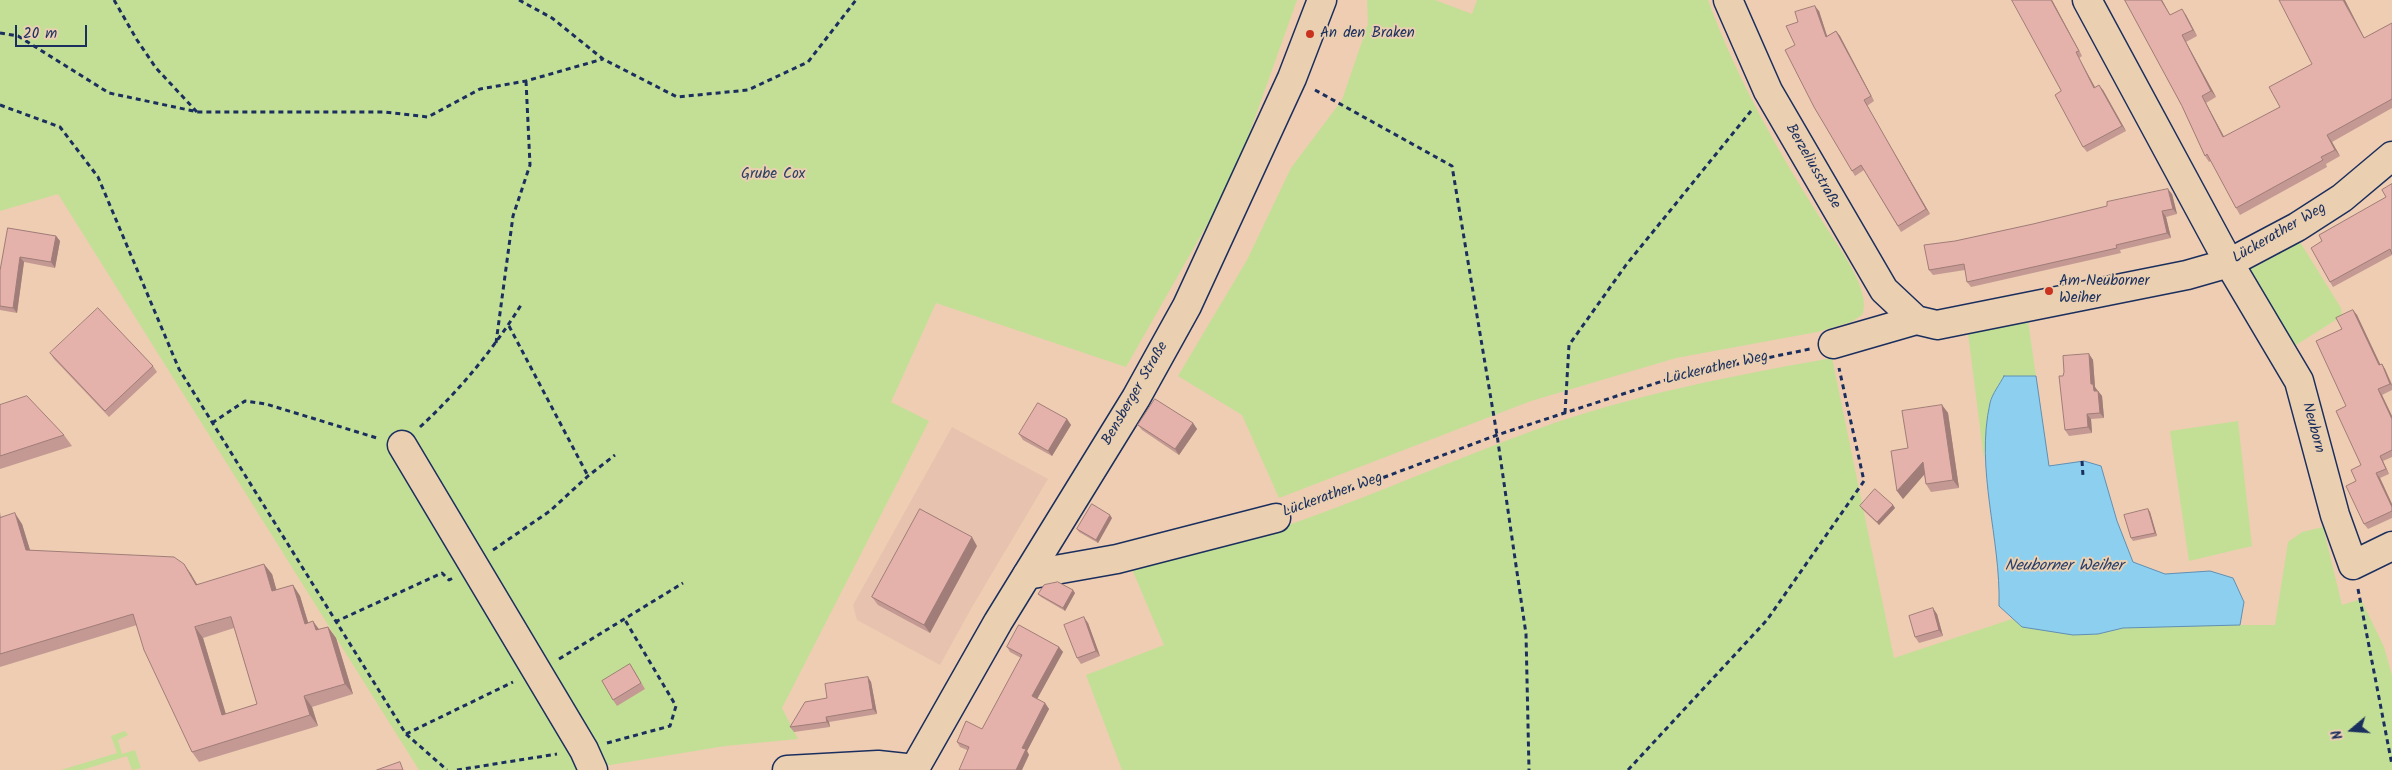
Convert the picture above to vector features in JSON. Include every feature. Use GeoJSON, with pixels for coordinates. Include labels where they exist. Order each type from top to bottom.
{"type":"FeatureCollection","features":[{"type":"Feature","properties":{"kind":"street","name":"Bensberger Straße"},"geometry":{"type":"LineString","coordinates":[[915,769],[1027,575],[1136,398],[1187,306],[1292,78],[1322,0]]}},
{"type":"Feature","properties":{"kind":"street","name":"Berzeliusstraße"},"geometry":{"type":"LineString","coordinates":[[1728,0],[1768,91],[1884,290],[1916,320]]}},
{"type":"Feature","properties":{"kind":"street"},"geometry":{"type":"LineString","coordinates":[[2087,0],[2229,263]]}},
{"type":"Feature","properties":{"kind":"street","name":"Lückerather Weg"},"geometry":{"type":"LineString","coordinates":[[1833,344],[1916,320],[1937,326],[2186,275],[2229,263],[2298,227],[2335,203],[2392,156]]}},
{"type":"Feature","properties":{"kind":"street","name":"Neuborn"},"geometry":{"type":"LineString","coordinates":[[2229,263],[2299,381],[2335,515],[2353,565]]}},
{"type":"Feature","properties":{"kind":"street"},"geometry":{"type":"LineString","coordinates":[[402,445],[588,760]]}},
{"type":"Feature","properties":{"kind":"street","name":"Lückerather Weg"},"geometry":{"type":"LineString","coordinates":[[1027,575],[1118,559],[1276,518]]}},
{"type":"Feature","properties":{"kind":"street"},"geometry":{"type":"LineString","coordinates":[[2353,565],[2392,546]]}},
{"type":"Feature","properties":{"kind":"street"},"geometry":{"type":"LineString","coordinates":[[787,770],[878,764],[915,769]]}},
{"type":"Feature","properties":{"kind":"path"},"geometry":{"type":"LineString","coordinates":[[114,0],[136,40],[156,68],[198,112]]}},
{"type":"Feature","properties":{"kind":"path"},"geometry":{"type":"LineString","coordinates":[[518,0],[552,18],[603,59],[678,97],[748,90],[808,62],[856,0]]}},
{"type":"Feature","properties":{"kind":"path"},"geometry":{"type":"LineString","coordinates":[[0,33],[18,36],[109,93],[198,112],[385,112],[428,117],[480,89],[526,80],[603,59]]}},
{"type":"Feature","properties":{"kind":"path"},"geometry":{"type":"LineString","coordinates":[[1292,78],[1452,166],[1497,435],[1526,634],[1529,770]]}},
{"type":"Feature","properties":{"kind":"path"},"geometry":{"type":"LineString","coordinates":[[496,344],[513,216],[530,165],[526,80]]}},
{"type":"Feature","properties":{"kind":"path"},"geometry":{"type":"LineString","coordinates":[[1565,413],[1569,345],[1626,265],[1768,91]]}},
{"type":"Feature","properties":{"kind":"path"},"geometry":{"type":"LineString","coordinates":[[0,105],[60,127],[98,177],[179,369],[406,734],[447,770]]}},
{"type":"Feature","properties":{"kind":"path"},"geometry":{"type":"LineString","coordinates":[[212,424],[245,401],[266,404],[402,445],[441,408],[496,344],[521,305]]}},
{"type":"Feature","properties":{"kind":"path"},"geometry":{"type":"LineString","coordinates":[[509,325],[588,476]]}},
{"type":"Feature","properties":{"kind":"path"},"geometry":{"type":"LineString","coordinates":[[1628,770],[1767,620],[1864,481],[1833,344]]}},
{"type":"Feature","properties":{"kind":"path","name":"Lückerather Weg"},"geometry":{"type":"LineString","coordinates":[[1276,518],[1497,435],[1675,377],[1833,344]]}},
{"type":"Feature","properties":{"kind":"path"},"geometry":{"type":"LineString","coordinates":[[335,622],[442,573],[449,580],[550,511],[614,455]]}},
{"type":"Feature","properties":{"kind":"path"},"geometry":{"type":"LineString","coordinates":[[2082,461],[2083,476]]}},
{"type":"Feature","properties":{"kind":"path"},"geometry":{"type":"LineString","coordinates":[[2353,565],[2392,765]]}},
{"type":"Feature","properties":{"kind":"path"},"geometry":{"type":"LineString","coordinates":[[406,734],[537,672],[684,583]]}},
{"type":"Feature","properties":{"kind":"path"},"geometry":{"type":"LineString","coordinates":[[456,770],[588,760],[670,726],[676,706],[625,620]]}},
{"type":"Feature","properties":{"kind":"shaded area"},"geometry":{"type":"Polygon","coordinates":[[[952,427],[1048,479],[940,665],[857,620],[853,605],[952,427]]]}},
{"type":"Feature","properties":{"kind":"green space","name":"Grube Cox"},"geometry":{"type":"Polygon","coordinates":[[[0,0],[1297,0],[1248,137],[1217,207],[1126,367],[936,303],[891,402],[929,421],[782,708],[798,739],[725,746],[580,770],[419,770],[58,194],[0,211],[0,0]]]}},
{"type":"Feature","properties":{"kind":"green space"},"geometry":{"type":"Polygon","coordinates":[[[1367,0],[1435,0],[1472,14],[1477,0],[1708,0],[1732,59],[1776,145],[1846,257],[1859,282],[1864,306],[1862,315],[1851,322],[1817,332],[1676,358],[1531,401],[1279,498],[1242,415],[1178,376],[1247,260],[1291,168],[1342,100],[1368,24],[1367,0]]]}},
{"type":"Feature","properties":{"kind":"green space"},"geometry":{"type":"Polygon","coordinates":[[[2300,242],[2341,308],[2342,316],[2293,347],[2250,274],[2251,269],[2300,242]]]}},
{"type":"Feature","properties":{"kind":"green space"},"geometry":{"type":"Polygon","coordinates":[[[2028,321],[2036,376],[2004,376],[1990,401],[1984,459],[1968,333],[2028,321]]]}},
{"type":"Feature","properties":{"kind":"green space"},"geometry":{"type":"Polygon","coordinates":[[[1832,358],[1894,658],[2012,619],[2022,627],[2098,634],[2123,628],[2168,625],[2275,625],[2288,542],[2302,532],[2323,527],[2342,605],[2361,599],[2384,647],[2392,675],[2392,770],[1122,770],[1086,675],[1164,645],[1132,569],[1235,543],[1286,526],[1535,430],[1571,418],[1719,379],[1832,358]]]}},
{"type":"Feature","properties":{"kind":"green space"},"geometry":{"type":"Polygon","coordinates":[[[2238,421],[2252,546],[2189,561],[2170,431],[2238,421]]]}},
{"type":"Feature","properties":{"kind":"green space"},"geometry":{"type":"Polygon","coordinates":[[[125,731],[128,735],[118,740],[122,754],[135,750],[141,768],[132,770],[127,756],[82,770],[61,770],[117,753],[111,736],[125,731]]]}},
{"type":"Feature","properties":{"kind":"water","name":"Neuborner Weiher"},"geometry":{"type":"Polygon","coordinates":[[[2004,376],[2036,376],[2049,466],[2084,461],[2101,466],[2117,521],[2133,562],[2165,574],[2210,571],[2233,578],[2244,602],[2240,625],[2123,628],[2098,634],[2073,635],[2022,627],[1999,606],[1999,581],[1985,453],[1990,403],[2004,376]]]}},
{"type":"Feature","properties":{"kind":"building"},"geometry":{"type":"Polygon","coordinates":[[[2012,0],[2051,0],[2079,51],[2076,52],[2094,88],[2099,85],[2122,126],[2083,147],[2055,95],[2061,91],[2012,0]]]}},
{"type":"Feature","properties":{"kind":"building"},"geometry":{"type":"Polygon","coordinates":[[[2125,0],[2161,0],[2170,15],[2182,9],[2193,30],[2182,35],[2211,91],[2202,96],[2223,137],[2280,107],[2269,87],[2312,64],[2279,0],[2343,0],[2364,38],[2392,23],[2392,99],[2327,135],[2335,150],[2321,157],[2323,160],[2236,208],[2207,154],[2205,156],[2182,106],[2125,0]]]}},
{"type":"Feature","properties":{"kind":"building"},"geometry":{"type":"Polygon","coordinates":[[[1815,6],[1826,37],[1836,31],[1871,96],[1864,100],[1926,209],[1898,226],[1861,165],[1852,171],[1814,107],[1785,50],[1795,45],[1786,26],[1798,22],[1795,12],[1815,6]]]}},
{"type":"Feature","properties":{"kind":"building"},"geometry":{"type":"Polygon","coordinates":[[[2392,184],[2392,254],[2390,249],[2330,282],[2311,248],[2322,241],[2319,235],[2386,197],[2382,190],[2392,184]]]}},
{"type":"Feature","properties":{"kind":"building"},"geometry":{"type":"Polygon","coordinates":[[[2168,189],[2173,209],[2162,211],[2167,233],[2116,245],[2117,248],[1967,282],[1964,264],[1929,270],[1924,245],[1955,241],[2033,224],[2107,206],[2107,202],[2168,189]]]}},
{"type":"Feature","properties":{"kind":"building"},"geometry":{"type":"Polygon","coordinates":[[[8,228],[56,236],[51,262],[20,257],[13,308],[0,306],[0,271],[8,228]]]}},
{"type":"Feature","properties":{"kind":"building"},"geometry":{"type":"Polygon","coordinates":[[[98,308],[153,366],[105,411],[50,353],[98,308]]]}},
{"type":"Feature","properties":{"kind":"building"},"geometry":{"type":"Polygon","coordinates":[[[2353,310],[2379,365],[2382,364],[2390,384],[2378,389],[2392,419],[2392,450],[2380,456],[2386,469],[2376,473],[2392,507],[2392,511],[2364,524],[2346,486],[2356,481],[2351,470],[2361,465],[2336,411],[2346,406],[2316,341],[2342,329],[2336,318],[2353,310]]]}},
{"type":"Feature","properties":{"kind":"building"},"geometry":{"type":"Polygon","coordinates":[[[2089,354],[2091,384],[2093,384],[2094,391],[2098,391],[2100,413],[2087,414],[2088,427],[2065,430],[2059,376],[2063,376],[2064,372],[2063,356],[2089,354]]]}},
{"type":"Feature","properties":{"kind":"building"},"geometry":{"type":"Polygon","coordinates":[[[27,396],[64,435],[0,456],[0,405],[27,396]]]}},
{"type":"Feature","properties":{"kind":"building"},"geometry":{"type":"Polygon","coordinates":[[[1155,399],[1193,423],[1175,449],[1138,425],[1155,399]]]}},
{"type":"Feature","properties":{"kind":"building"},"geometry":{"type":"Polygon","coordinates":[[[1038,403],[1067,419],[1048,451],[1019,434],[1038,403]]]}},
{"type":"Feature","properties":{"kind":"building"},"geometry":{"type":"Polygon","coordinates":[[[1942,405],[1953,480],[1926,484],[1923,462],[1897,491],[1891,451],[1908,448],[1902,411],[1942,405]]]}},
{"type":"Feature","properties":{"kind":"building"},"geometry":{"type":"Polygon","coordinates":[[[1875,489],[1893,505],[1877,522],[1860,506],[1875,489]]]}},
{"type":"Feature","properties":{"kind":"building"},"geometry":{"type":"Polygon","coordinates":[[[1092,504],[1110,515],[1096,540],[1077,529],[1092,504]]]}},
{"type":"Feature","properties":{"kind":"building"},"geometry":{"type":"Polygon","coordinates":[[[920,509],[972,537],[924,625],[872,597],[920,509]]]}},
{"type":"Feature","properties":{"kind":"building"},"geometry":{"type":"Polygon","coordinates":[[[2148,509],[2155,533],[2131,538],[2124,515],[2148,509]]]}},
{"type":"Feature","properties":{"kind":"building"},"geometry":{"type":"Polygon","coordinates":[[[15,513],[26,550],[174,557],[184,564],[196,585],[264,564],[272,591],[293,585],[305,624],[313,621],[316,630],[328,627],[345,684],[304,696],[310,715],[192,752],[144,650],[133,614],[0,654],[0,518],[15,513]],[[231,617],[195,627],[222,715],[257,704],[231,617]]]}},
{"type":"Feature","properties":{"kind":"building"},"geometry":{"type":"Polygon","coordinates":[[[1058,582],[1073,590],[1063,608],[1038,594],[1044,585],[1058,582]]]}},
{"type":"Feature","properties":{"kind":"building"},"geometry":{"type":"Polygon","coordinates":[[[1933,608],[1939,630],[1915,637],[1909,616],[1933,608]]]}},
{"type":"Feature","properties":{"kind":"building"},"geometry":{"type":"Polygon","coordinates":[[[1084,617],[1096,651],[1077,658],[1064,625],[1084,617]]]}},
{"type":"Feature","properties":{"kind":"building"},"geometry":{"type":"Polygon","coordinates":[[[1019,625],[1059,647],[1032,696],[1045,703],[1022,748],[1026,749],[1016,770],[959,770],[969,747],[957,742],[966,721],[982,729],[1022,655],[1007,647],[1019,625]]]}},
{"type":"Feature","properties":{"kind":"building"},"geometry":{"type":"Polygon","coordinates":[[[630,664],[641,683],[613,700],[602,681],[630,664]]]}},
{"type":"Feature","properties":{"kind":"building"},"geometry":{"type":"Polygon","coordinates":[[[868,677],[873,709],[826,717],[827,722],[790,727],[805,702],[827,698],[825,684],[868,677]]]}},
{"type":"Feature","properties":{"kind":"building"},"geometry":{"type":"Polygon","coordinates":[[[400,762],[403,770],[377,770],[400,762]]]}},
{"type":"Feature","properties":{"kind":"place","name":"An den Braken"},"geometry":{"type":"Point","coordinates":[1310,34]}},
{"type":"Feature","properties":{"kind":"place","name":"Am Neuborner Weiher"},"geometry":{"type":"Point","coordinates":[2049,291]}}]}
